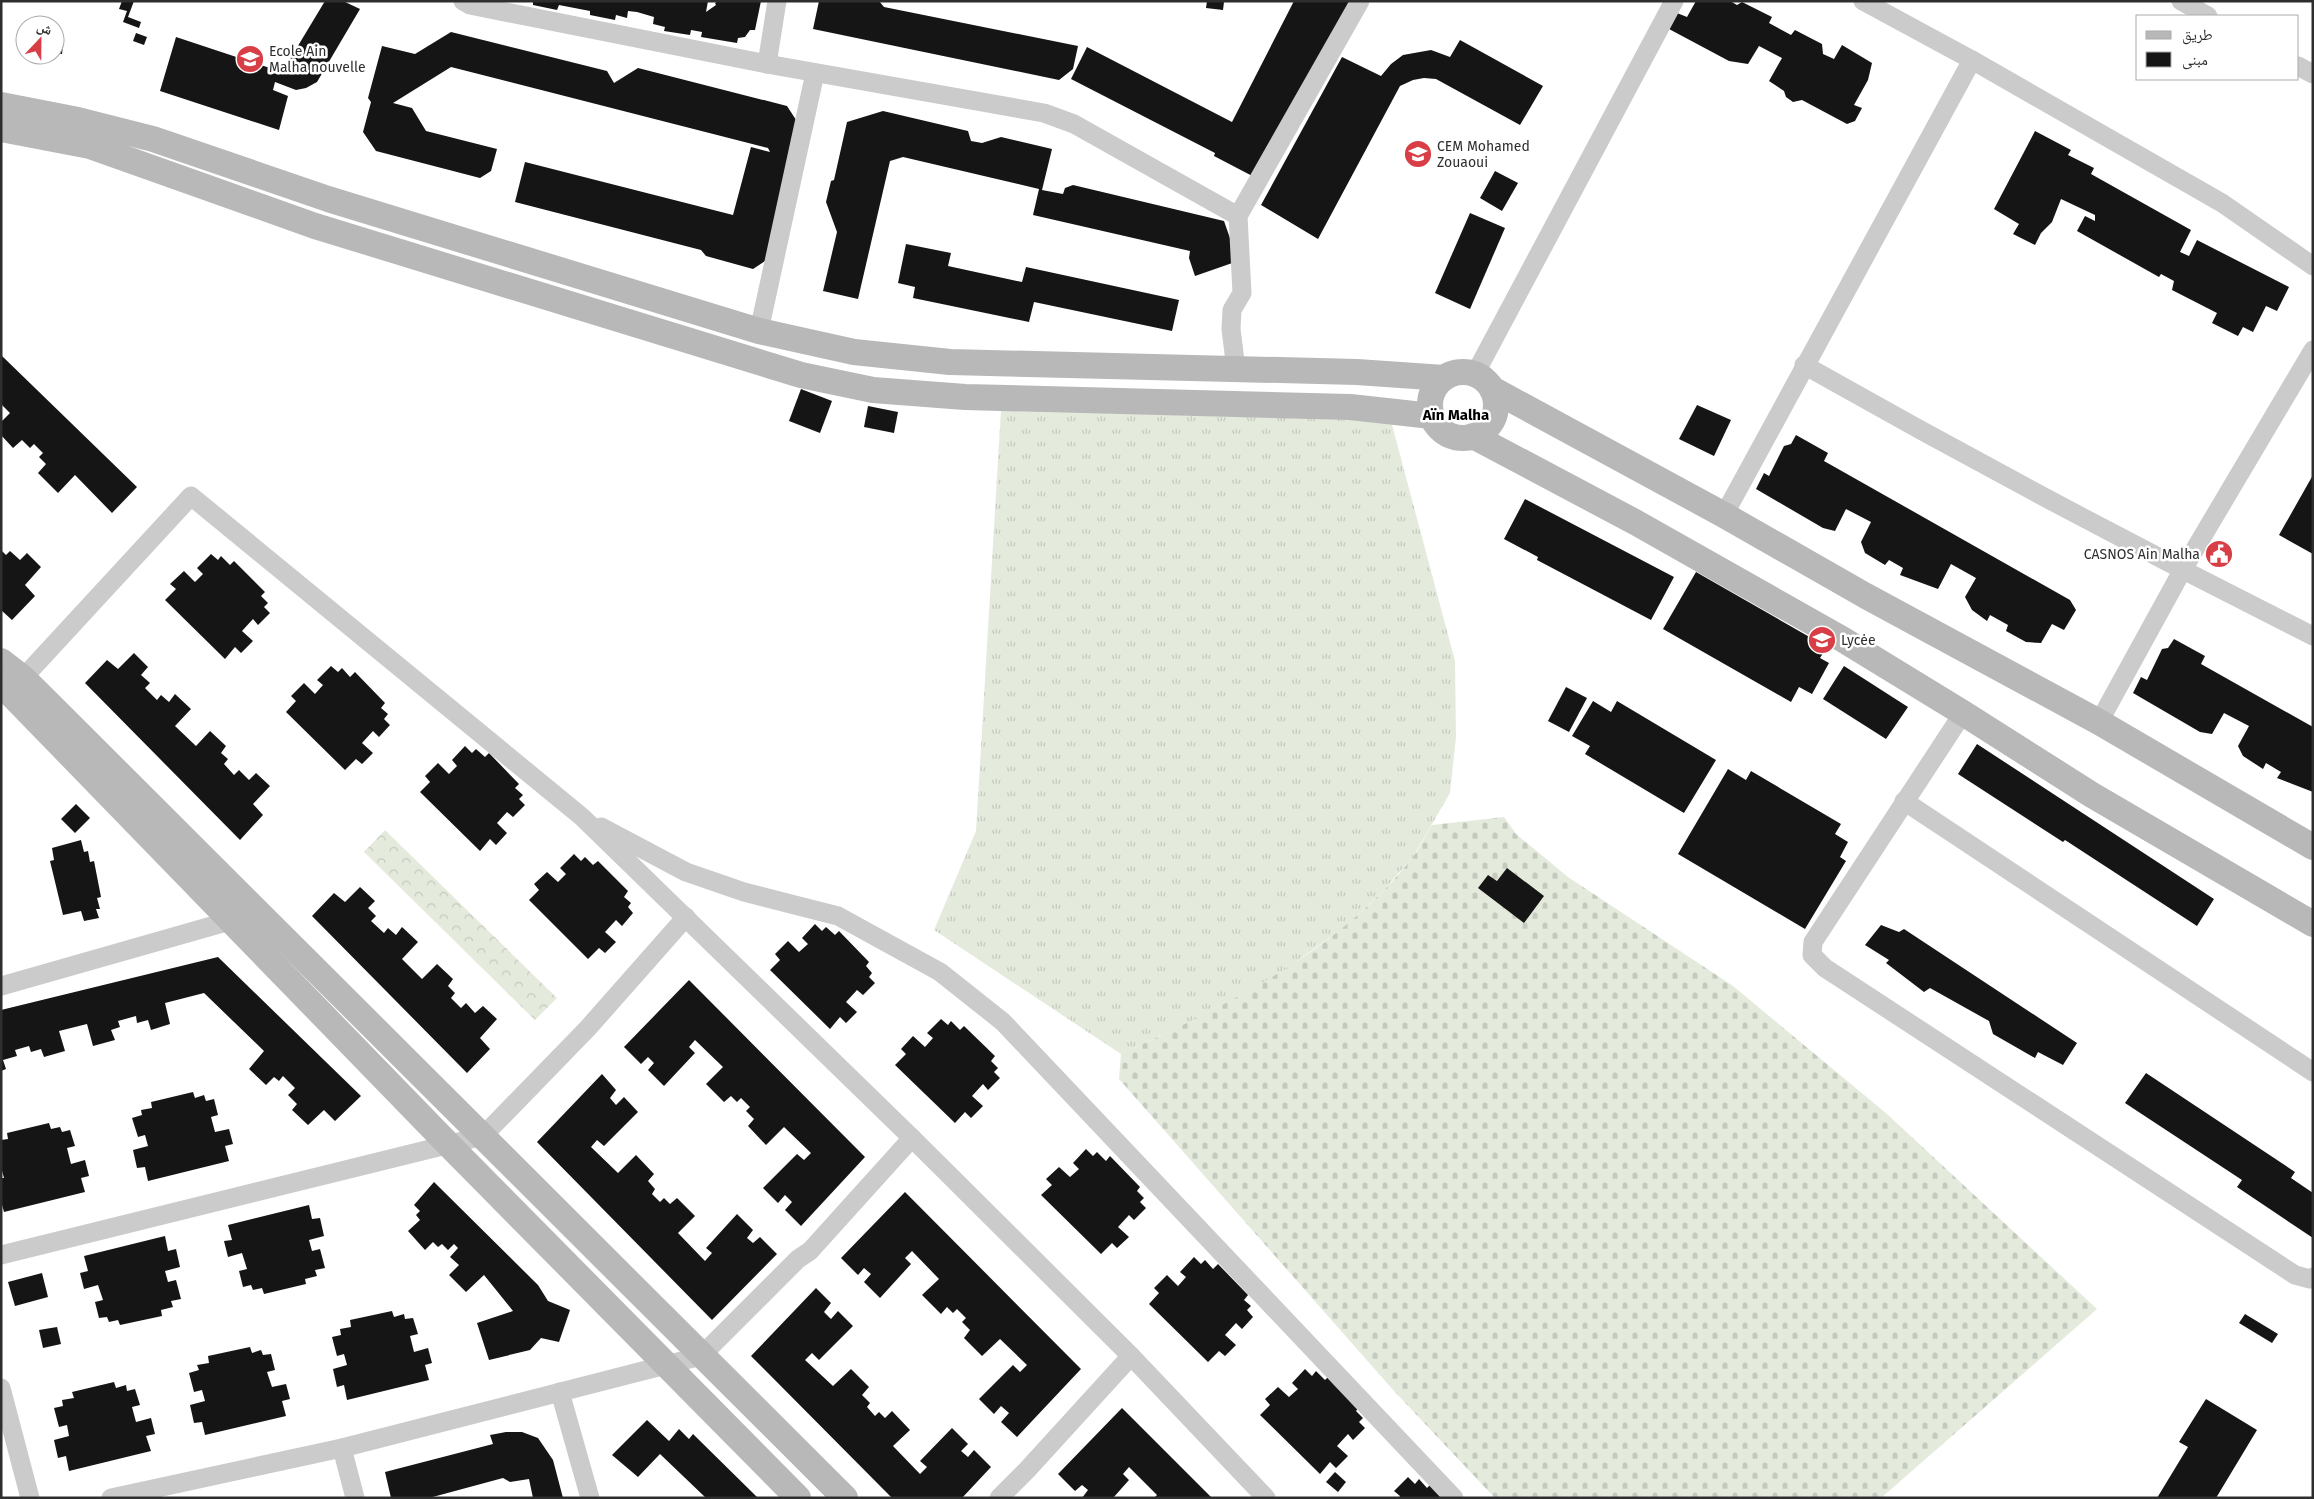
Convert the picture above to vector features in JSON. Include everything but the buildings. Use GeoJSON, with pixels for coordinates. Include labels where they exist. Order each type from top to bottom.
{"type":"FeatureCollection","features":[{"type":"Feature","properties":{"kind":"main road"},"geometry":{"type":"LineString","coordinates":[[1,104],[78,120],[154,139],[328,199],[759,330],[854,352],[950,362],[1357,372],[1444,378]]}},
{"type":"Feature","properties":{"kind":"main road"},"geometry":{"type":"LineString","coordinates":[[1,129],[90,146],[315,226],[801,375],[873,390],[965,397],[1350,407],[1432,416]]}},
{"type":"Feature","properties":{"kind":"main road"},"geometry":{"type":"LineString","coordinates":[[1484,382],[1496,398],[1494,417],[1482,432],[1460,438],[1448,434],[1438,426],[1432,416],[1430,405],[1432,395],[1437,385],[1444,378],[1454,373],[1465,372],[1484,382],[1724,515],[1866,596],[2099,722],[2313,847]]}},
{"type":"Feature","properties":{"kind":"main road"},"geometry":{"type":"LineString","coordinates":[[1473,436],[1643,526],[1842,639],[2092,795],[2313,924]]}},
{"type":"Feature","properties":{"kind":"main road"},"geometry":{"type":"LineString","coordinates":[[1,661],[12,679],[260,913],[845,1498]]}},
{"type":"Feature","properties":{"kind":"main road"},"geometry":{"type":"LineString","coordinates":[[12,679],[8,691],[449,1145],[798,1498]]}},
{"type":"Feature","properties":{"kind":"street"},"geometry":{"type":"LineString","coordinates":[[463,1],[480,7],[767,64],[1044,113],[1074,124],[1238,216]]}},
{"type":"Feature","properties":{"kind":"street"},"geometry":{"type":"LineString","coordinates":[[767,64],[777,1]]}},
{"type":"Feature","properties":{"kind":"street"},"geometry":{"type":"LineString","coordinates":[[1236,369],[1231,328],[1232,310],[1242,293],[1238,216],[1360,1]]}},
{"type":"Feature","properties":{"kind":"street"},"geometry":{"type":"LineString","coordinates":[[1484,382],[1674,1]]}},
{"type":"Feature","properties":{"kind":"street"},"geometry":{"type":"LineString","coordinates":[[1863,1],[1972,60],[2222,202],[2313,266]]}},
{"type":"Feature","properties":{"kind":"street"},"geometry":{"type":"LineString","coordinates":[[2181,1],[2206,15]]}},
{"type":"Feature","properties":{"kind":"street"},"geometry":{"type":"LineString","coordinates":[[1724,515],[1804,365],[1972,60]]}},
{"type":"Feature","properties":{"kind":"street"},"geometry":{"type":"LineString","coordinates":[[2299,67],[2313,74]]}},
{"type":"Feature","properties":{"kind":"street"},"geometry":{"type":"LineString","coordinates":[[759,330],[815,73]]}},
{"type":"Feature","properties":{"kind":"street"},"geometry":{"type":"LineString","coordinates":[[2099,722],[2182,571],[2313,350]]}},
{"type":"Feature","properties":{"kind":"street"},"geometry":{"type":"LineString","coordinates":[[1804,365],[2182,571],[2313,636]]}},
{"type":"Feature","properties":{"kind":"street"},"geometry":{"type":"LineString","coordinates":[[12,679],[190,496],[582,818],[912,1138],[1131,1356],[1266,1498]]}},
{"type":"Feature","properties":{"kind":"street"},"geometry":{"type":"LineString","coordinates":[[1963,713],[1813,942],[1812,955],[1825,968],[2287,1270],[2295,1275],[2310,1279],[2313,1277]]}},
{"type":"Feature","properties":{"kind":"street"},"geometry":{"type":"LineString","coordinates":[[1904,801],[2313,1072]]}},
{"type":"Feature","properties":{"kind":"street"},"geometry":{"type":"LineString","coordinates":[[582,818],[686,872],[744,892],[838,916],[940,972],[1003,1022],[1454,1498]]}},
{"type":"Feature","properties":{"kind":"street"},"geometry":{"type":"LineString","coordinates":[[1,986],[260,913]]}},
{"type":"Feature","properties":{"kind":"street"},"geometry":{"type":"LineString","coordinates":[[1,1255],[483,1136],[588,1028],[686,917]]}},
{"type":"Feature","properties":{"kind":"street"},"geometry":{"type":"LineString","coordinates":[[111,1498],[342,1448],[701,1356],[798,1259],[810,1251],[912,1138]]}},
{"type":"Feature","properties":{"kind":"street"},"geometry":{"type":"LineString","coordinates":[[999,1498],[1017,1482],[1131,1356]]}},
{"type":"Feature","properties":{"kind":"street"},"geometry":{"type":"LineString","coordinates":[[1,1388],[30,1498]]}},
{"type":"Feature","properties":{"kind":"street"},"geometry":{"type":"LineString","coordinates":[[560,1392],[590,1498]]}},
{"type":"Feature","properties":{"kind":"street"},"geometry":{"type":"LineString","coordinates":[[342,1448],[355,1498]]}},
{"type":"Feature","properties":{"kind":"green space"},"geometry":{"type":"Polygon","coordinates":[[[1001,410],[1391,421],[1455,661],[1456,737],[1450,793],[1413,857],[1381,893],[1346,926],[1276,976],[1210,1013],[1121,1054],[934,930],[976,831],[1001,410]]]}},
{"type":"Feature","properties":{"kind":"green space"},"geometry":{"type":"Polygon","coordinates":[[[1504,817],[1516,834],[1568,877],[1733,986],[1887,1114],[2097,1309],[1881,1498],[1495,1498],[1394,1391],[1119,1079],[1121,1054],[1201,1016],[1279,973],[1316,948],[1350,921],[1383,891],[1412,858],[1432,825],[1504,817]]]}},
{"type":"Feature","properties":{"kind":"green space"},"geometry":{"type":"Polygon","coordinates":[[[385,830],[557,998],[535,1020],[364,852],[385,830]]]}},
{"type":"Feature","properties":{"kind":"place","name":"Ecole Ain Malha nouvelle"},"geometry":{"type":"Point","coordinates":[250,59]}},
{"type":"Feature","properties":{"kind":"place","name":"CEM Mohamed Zouaoui"},"geometry":{"type":"Point","coordinates":[1418,154]}},
{"type":"Feature","properties":{"kind":"place","name":"CASNOS Ain Malha"},"geometry":{"type":"Point","coordinates":[2219,554]}},
{"type":"Feature","properties":{"kind":"place","name":"Lycėe"},"geometry":{"type":"Point","coordinates":[1822,640]}},
{"type":"Feature","properties":{"kind":"district","name":"Aïn Malha"},"geometry":{"type":"Point","coordinates":[1456,415]}}]}
